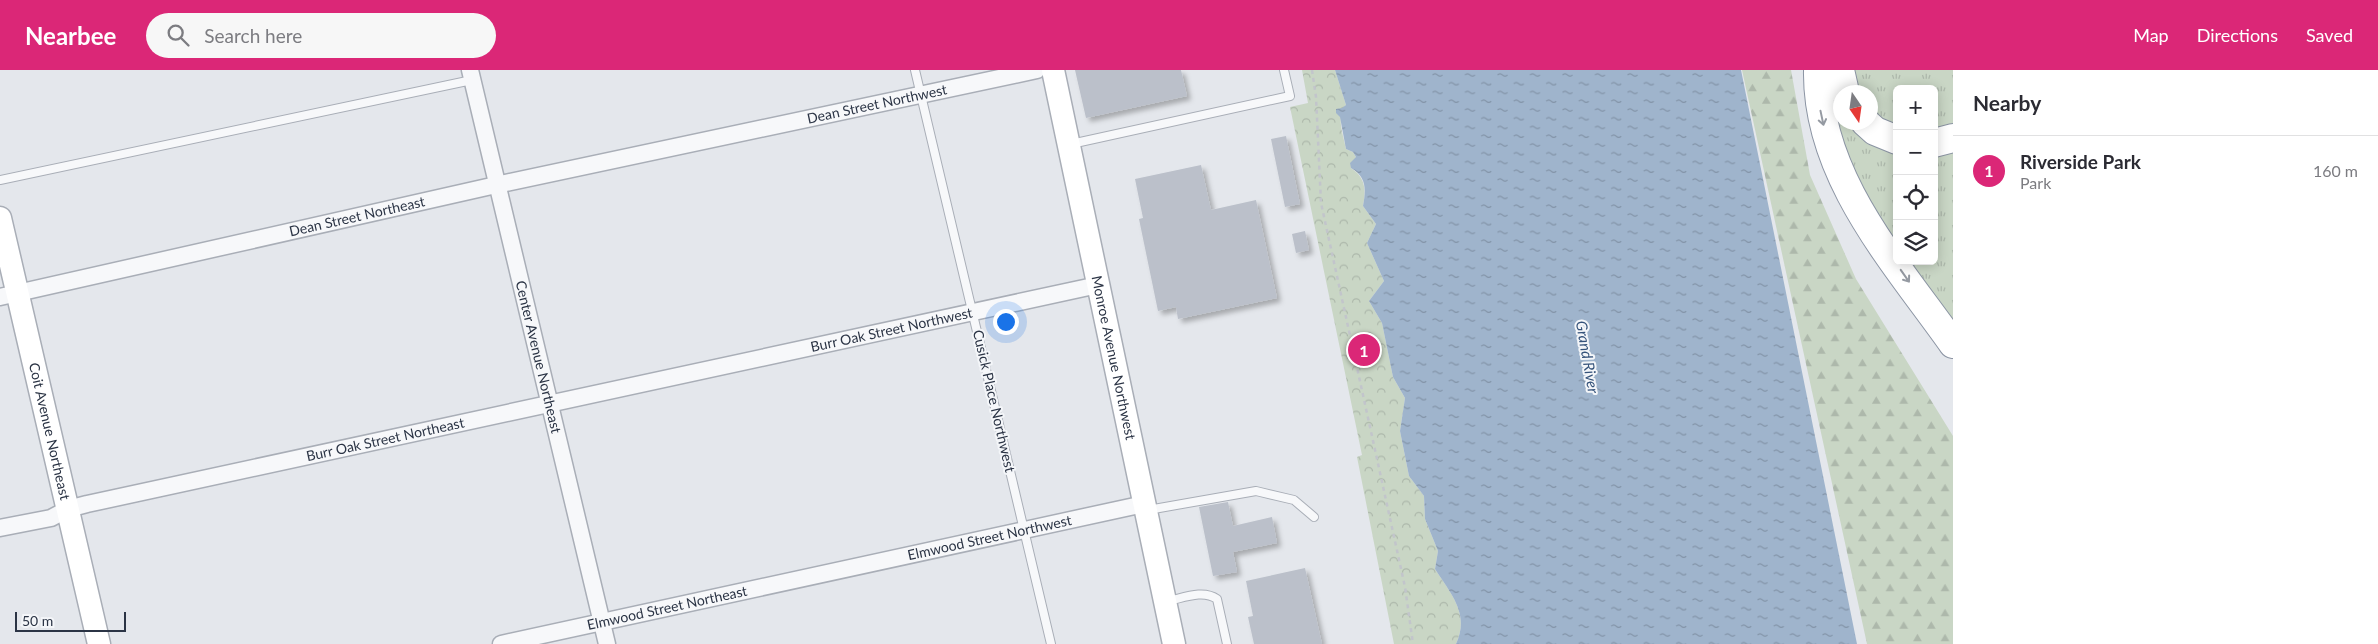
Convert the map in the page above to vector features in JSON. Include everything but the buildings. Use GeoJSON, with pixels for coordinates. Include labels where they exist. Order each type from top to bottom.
{"type":"FeatureCollection","features":[{"type":"Feature","properties":{"kind":"highway"},"geometry":{"type":"LineString","coordinates":[[1818,70],[1819,104],[1824,128],[1830,152],[1844,182],[1873,231],[1953,344]]}},
{"type":"Feature","properties":{"kind":"highway"},"geometry":{"type":"LineString","coordinates":[[1840,70],[1843,85]]}},
{"type":"Feature","properties":{"kind":"highway"},"geometry":{"type":"LineString","coordinates":[[1874,130],[1893,138]]}},
{"type":"Feature","properties":{"kind":"highway"},"geometry":{"type":"LineString","coordinates":[[1938,142],[1953,138]]}},
{"type":"Feature","properties":{"kind":"main road","name":"Monroe Avenue Northwest"},"geometry":{"type":"LineString","coordinates":[[1053,70],[1174,644]]}},
{"type":"Feature","properties":{"kind":"main road","name":"Coit Avenue Northeast"},"geometry":{"type":"LineString","coordinates":[[0,218],[9,295],[68,509],[99,644]]}},
{"type":"Feature","properties":{"kind":"street","name":"Dean Street Northwest"},"geometry":{"type":"LineString","coordinates":[[715,139],[1037,70]]}},
{"type":"Feature","properties":{"kind":"street","name":"Center Avenue Northeast"},"geometry":{"type":"LineString","coordinates":[[471,75],[607,644]]}},
{"type":"Feature","properties":{"kind":"street","name":"Dean Street Northeast"},"geometry":{"type":"LineString","coordinates":[[9,295],[496,185],[715,139]]}},
{"type":"Feature","properties":{"kind":"street","name":"Burr Oak Street Northwest"},"geometry":{"type":"LineString","coordinates":[[773,355],[1098,285]]}},
{"type":"Feature","properties":{"kind":"street","name":"Burr Oak Street Northeast"},"geometry":{"type":"LineString","coordinates":[[0,528],[51,518],[68,509],[773,355]]}},
{"type":"Feature","properties":{"kind":"street","name":"Elmwood Street Northwest"},"geometry":{"type":"LineString","coordinates":[[834,572],[1024,530],[1145,507]]}},
{"type":"Feature","properties":{"kind":"street","name":"Elmwood Street Northeast"},"geometry":{"type":"LineString","coordinates":[[501,644],[834,572]]}},
{"type":"Feature","properties":{"kind":"lane","name":"Cusick Place Northwest"},"geometry":{"type":"LineString","coordinates":[[915,70],[1051,644]]}},
{"type":"Feature","properties":{"kind":"lane"},"geometry":{"type":"LineString","coordinates":[[1069,144],[1290,96],[1284,70]]}},
{"type":"Feature","properties":{"kind":"lane"},"geometry":{"type":"LineString","coordinates":[[0,180],[471,75]]}},
{"type":"Feature","properties":{"kind":"lane"},"geometry":{"type":"LineString","coordinates":[[1145,507],[1256,491],[1294,500],[1314,518]]}},
{"type":"Feature","properties":{"kind":"lane"},"geometry":{"type":"LineString","coordinates":[[1165,601],[1210,594],[1217,599],[1227,644]]}},
{"type":"Feature","properties":{"kind":"path"},"geometry":{"type":"LineString","coordinates":[[1312,70],[1316,97],[1321,203],[1404,588],[1413,644]]}},
{"type":"Feature","properties":{"kind":"green space"},"geometry":{"type":"Polygon","coordinates":[[[1302,70],[1335,70],[1346,105],[1341,114],[1342,132],[1346,149],[1353,152],[1356,157],[1351,168],[1360,176],[1364,185],[1363,206],[1376,224],[1367,243],[1384,281],[1369,301],[1382,323],[1393,377],[1405,398],[1400,431],[1409,476],[1424,496],[1425,519],[1438,551],[1435,569],[1457,605],[1460,614],[1460,633],[1456,644],[1394,644],[1357,457],[1362,455],[1290,107],[1308,103],[1302,70]]]}},
{"type":"Feature","properties":{"kind":"green space"},"geometry":{"type":"Polygon","coordinates":[[[1742,70],[1791,70],[1810,175],[1856,279],[1953,436],[1953,644],[1867,644],[1742,70]]]}},
{"type":"Feature","properties":{"kind":"green space"},"geometry":{"type":"Polygon","coordinates":[[[1828,70],[1833,85],[1833,102],[1828,70]]]}},
{"type":"Feature","properties":{"kind":"green space"},"geometry":{"type":"Polygon","coordinates":[[[1851,70],[1953,70],[1953,124],[1938,129],[1938,85],[1893,85],[1893,125],[1878,115],[1878,85],[1856,85],[1851,70]]]}},
{"type":"Feature","properties":{"kind":"green space"},"geometry":{"type":"Polygon","coordinates":[[[1837,130],[1859,130],[1893,147],[1893,242],[1840,148],[1837,130]]]}},
{"type":"Feature","properties":{"kind":"green space"},"geometry":{"type":"Polygon","coordinates":[[[1953,146],[1953,330],[1908,265],[1938,265],[1938,150],[1953,146]]]}},
{"type":"Feature","properties":{"kind":"water","name":"Grand River"},"geometry":{"type":"Polygon","coordinates":[[[1335,70],[1741,70],[1857,644],[1456,644],[1460,633],[1460,614],[1452,596],[1435,569],[1438,551],[1425,519],[1424,496],[1409,476],[1400,431],[1405,398],[1393,377],[1382,323],[1369,301],[1384,281],[1367,243],[1376,224],[1363,206],[1365,195],[1363,180],[1351,168],[1350,163],[1356,157],[1353,152],[1346,149],[1340,117],[1336,113],[1336,109],[1346,105],[1335,70]]]}},
{"type":"Feature","properties":{"kind":"place","name":"Riverside Park"},"geometry":{"type":"Point","coordinates":[1364,350]}}]}
